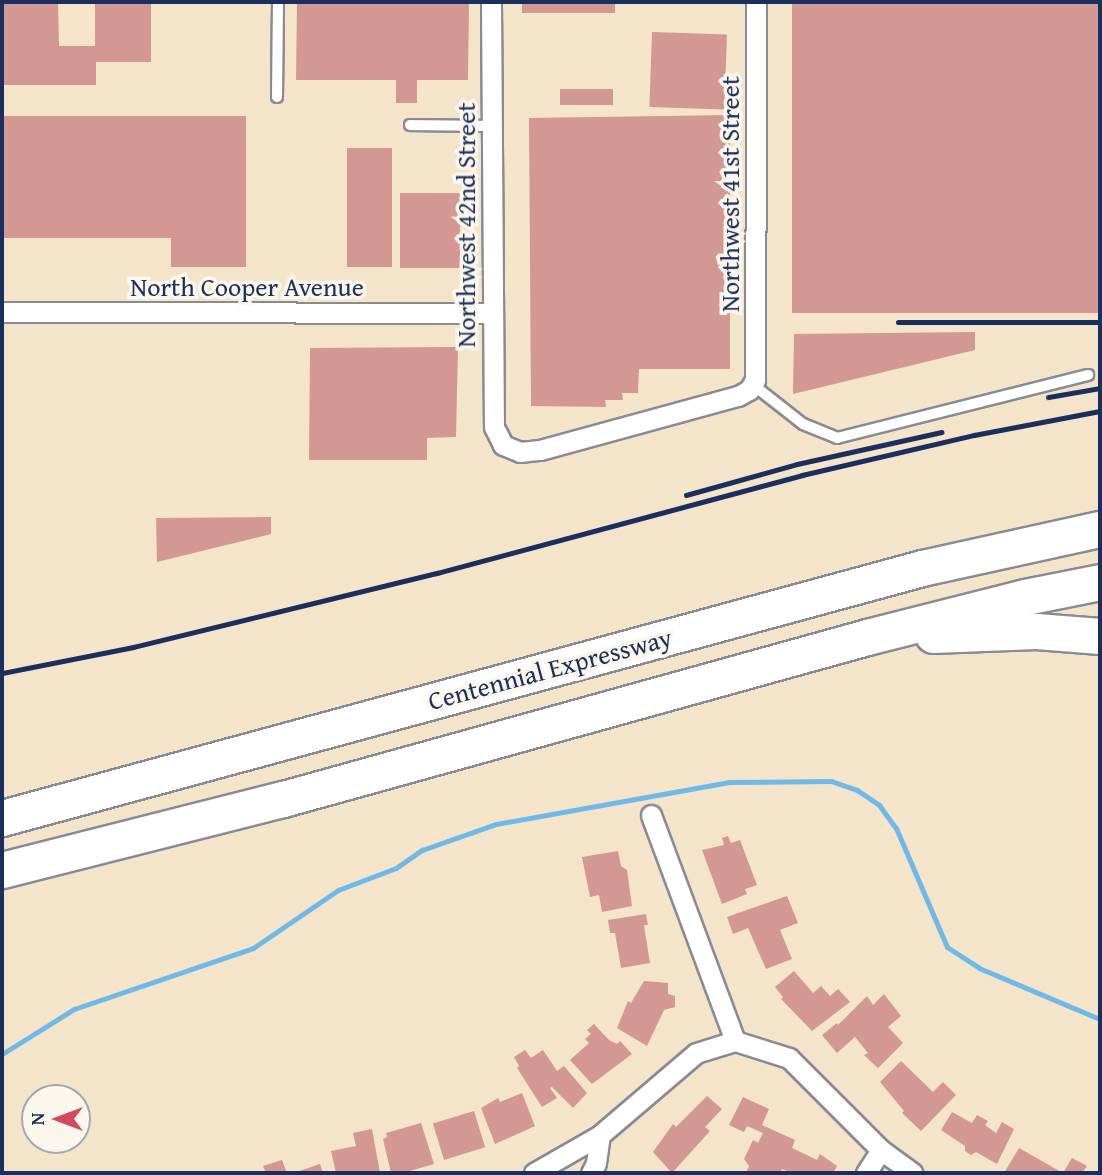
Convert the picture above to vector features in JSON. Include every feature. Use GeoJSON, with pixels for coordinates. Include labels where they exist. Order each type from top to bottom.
{"type":"FeatureCollection","features":[{"type":"Feature","properties":{"kind":"highway","name":"Centennial Expressway"},"geometry":{"type":"LineString","coordinates":[[2,818],[922,568],[1100,529]]}},
{"type":"Feature","properties":{"kind":"highway","name":"Centennial Expressway"},"geometry":{"type":"LineString","coordinates":[[2,870],[283,799],[867,637],[1026,597],[1100,582]]}},
{"type":"Feature","properties":{"kind":"highway"},"geometry":{"type":"LineString","coordinates":[[867,637],[1036,631],[1100,636]]}},
{"type":"Feature","properties":{"kind":"street","name":"Northwest 42nd Street"},"geometry":{"type":"LineString","coordinates":[[491,2],[494,427],[503,444],[520,452],[540,450],[738,396],[752,384]]}},
{"type":"Feature","properties":{"kind":"street","name":"Northwest 41st Street"},"geometry":{"type":"LineString","coordinates":[[752,384],[757,365],[756,2]]}},
{"type":"Feature","properties":{"kind":"street","name":"North Cooper Avenue"},"geometry":{"type":"LineString","coordinates":[[2,312],[493,313]]}},
{"type":"Feature","properties":{"kind":"street"},"geometry":{"type":"LineString","coordinates":[[651,815],[735,1041]]}},
{"type":"Feature","properties":{"kind":"street"},"geometry":{"type":"LineString","coordinates":[[534,1173],[600,1135],[696,1053],[735,1041],[789,1058],[881,1150],[913,1173]]}},
{"type":"Feature","properties":{"kind":"street"},"geometry":{"type":"LineString","coordinates":[[591,1173],[596,1163],[600,1135]]}},
{"type":"Feature","properties":{"kind":"street"},"geometry":{"type":"LineString","coordinates":[[866,1173],[881,1150]]}},
{"type":"Feature","properties":{"kind":"lane"},"geometry":{"type":"LineString","coordinates":[[277,97],[278,2]]}},
{"type":"Feature","properties":{"kind":"lane"},"geometry":{"type":"LineString","coordinates":[[410,125],[492,126]]}},
{"type":"Feature","properties":{"kind":"lane"},"geometry":{"type":"LineString","coordinates":[[752,384],[793,418],[824,435],[836,438],[1088,375]]}},
{"type":"Feature","properties":{"kind":"building"},"geometry":{"type":"Polygon","coordinates":[[[2,2],[58,2],[59,46],[95,46],[95,2],[151,2],[151,62],[96,62],[96,85],[2,85],[2,2]]]}},
{"type":"Feature","properties":{"kind":"building"},"geometry":{"type":"Polygon","coordinates":[[[297,2],[469,2],[468,80],[417,80],[417,103],[396,103],[396,80],[296,80],[297,2]]]}},
{"type":"Feature","properties":{"kind":"building"},"geometry":{"type":"Polygon","coordinates":[[[522,2],[615,2],[615,13],[522,13],[522,2]]]}},
{"type":"Feature","properties":{"kind":"building"},"geometry":{"type":"Polygon","coordinates":[[[792,2],[1100,2],[1100,313],[792,313],[792,2]]]}},
{"type":"Feature","properties":{"kind":"building"},"geometry":{"type":"Polygon","coordinates":[[[652,32],[727,35],[724,110],[649,107],[652,32]]]}},
{"type":"Feature","properties":{"kind":"building"},"geometry":{"type":"Polygon","coordinates":[[[560,89],[613,89],[613,105],[560,105],[560,89]]]}},
{"type":"Feature","properties":{"kind":"building"},"geometry":{"type":"Polygon","coordinates":[[[730,115],[730,369],[639,369],[638,393],[622,393],[623,400],[605,400],[606,407],[531,406],[529,118],[730,115]]]}},
{"type":"Feature","properties":{"kind":"building"},"geometry":{"type":"Polygon","coordinates":[[[2,116],[246,116],[246,267],[171,267],[171,238],[2,238],[2,116]]]}},
{"type":"Feature","properties":{"kind":"building"},"geometry":{"type":"Polygon","coordinates":[[[347,148],[392,148],[392,267],[347,267],[347,148]]]}},
{"type":"Feature","properties":{"kind":"building"},"geometry":{"type":"Polygon","coordinates":[[[400,193],[460,193],[460,268],[400,268],[400,193]]]}},
{"type":"Feature","properties":{"kind":"building"},"geometry":{"type":"Polygon","coordinates":[[[975,332],[975,350],[793,394],[794,334],[975,332]]]}},
{"type":"Feature","properties":{"kind":"building"},"geometry":{"type":"Polygon","coordinates":[[[458,347],[456,437],[427,438],[427,460],[309,460],[310,348],[458,347]]]}},
{"type":"Feature","properties":{"kind":"building"},"geometry":{"type":"Polygon","coordinates":[[[271,517],[271,534],[157,562],[156,518],[271,517]]]}},
{"type":"Feature","properties":{"kind":"building"},"geometry":{"type":"Polygon","coordinates":[[[728,836],[731,843],[740,840],[757,885],[745,889],[747,894],[722,904],[702,850],[724,845],[722,838],[728,836]]]}},
{"type":"Feature","properties":{"kind":"building"},"geometry":{"type":"Polygon","coordinates":[[[618,851],[621,866],[627,870],[632,906],[602,912],[599,895],[590,897],[582,857],[618,851]]]}},
{"type":"Feature","properties":{"kind":"building"},"geometry":{"type":"Polygon","coordinates":[[[787,896],[798,923],[780,930],[792,959],[766,969],[748,928],[733,934],[727,917],[787,896]]]}},
{"type":"Feature","properties":{"kind":"building"},"geometry":{"type":"Polygon","coordinates":[[[646,914],[648,925],[644,925],[650,963],[621,968],[615,933],[610,933],[608,920],[646,914]]]}},
{"type":"Feature","properties":{"kind":"building"},"geometry":{"type":"Polygon","coordinates":[[[794,971],[813,993],[821,986],[830,996],[838,989],[850,1002],[812,1031],[781,999],[783,997],[775,987],[794,971]]]}},
{"type":"Feature","properties":{"kind":"building"},"geometry":{"type":"Polygon","coordinates":[[[644,981],[668,983],[668,994],[675,996],[675,1007],[664,1010],[647,1046],[617,1028],[628,1001],[631,1003],[644,981]]]}},
{"type":"Feature","properties":{"kind":"building"},"geometry":{"type":"Polygon","coordinates":[[[884,994],[901,1016],[888,1027],[903,1043],[878,1068],[864,1055],[868,1053],[855,1037],[837,1053],[822,1035],[837,1023],[838,1025],[867,996],[873,1005],[884,994]]]}},
{"type":"Feature","properties":{"kind":"building"},"geometry":{"type":"Polygon","coordinates":[[[594,1024],[609,1040],[617,1044],[620,1041],[632,1054],[592,1084],[570,1060],[589,1043],[585,1039],[591,1034],[587,1030],[594,1024]]]}},
{"type":"Feature","properties":{"kind":"building"},"geometry":{"type":"Polygon","coordinates":[[[525,1050],[531,1058],[543,1050],[557,1071],[564,1066],[587,1093],[573,1108],[552,1087],[550,1088],[557,1098],[542,1107],[517,1068],[519,1066],[514,1057],[525,1050]]]}},
{"type":"Feature","properties":{"kind":"building"},"geometry":{"type":"Polygon","coordinates":[[[901,1061],[933,1092],[943,1082],[956,1095],[921,1131],[902,1113],[904,1111],[880,1082],[901,1061]]]}},
{"type":"Feature","properties":{"kind":"building"},"geometry":{"type":"Polygon","coordinates":[[[522,1093],[535,1126],[495,1144],[481,1108],[498,1098],[500,1102],[522,1093]]]}},
{"type":"Feature","properties":{"kind":"building"},"geometry":{"type":"Polygon","coordinates":[[[707,1096],[722,1109],[705,1127],[710,1131],[672,1173],[653,1152],[673,1124],[676,1127],[707,1096]]]}},
{"type":"Feature","properties":{"kind":"building"},"geometry":{"type":"Polygon","coordinates":[[[743,1097],[769,1109],[762,1125],[795,1140],[792,1148],[817,1160],[820,1154],[837,1166],[833,1173],[792,1173],[782,1169],[780,1173],[746,1173],[749,1166],[744,1159],[753,1140],[758,1143],[763,1133],[747,1126],[744,1132],[729,1125],[743,1097]]]}},
{"type":"Feature","properties":{"kind":"building"},"geometry":{"type":"Polygon","coordinates":[[[474,1111],[485,1147],[444,1160],[433,1124],[474,1111]]]}},
{"type":"Feature","properties":{"kind":"building"},"geometry":{"type":"Polygon","coordinates":[[[952,1112],[972,1123],[977,1115],[988,1121],[985,1125],[996,1133],[1002,1122],[1014,1129],[997,1164],[976,1152],[971,1155],[965,1151],[965,1146],[941,1130],[952,1112]]]}},
{"type":"Feature","properties":{"kind":"building"},"geometry":{"type":"Polygon","coordinates":[[[421,1123],[434,1164],[403,1173],[391,1173],[383,1139],[387,1137],[386,1133],[421,1123]]]}},
{"type":"Feature","properties":{"kind":"building"},"geometry":{"type":"Polygon","coordinates":[[[372,1129],[380,1173],[336,1173],[331,1151],[356,1146],[353,1133],[372,1129]]]}},
{"type":"Feature","properties":{"kind":"building"},"geometry":{"type":"Polygon","coordinates":[[[1019,1148],[1063,1173],[1004,1173],[1019,1148]]]}},
{"type":"Feature","properties":{"kind":"building"},"geometry":{"type":"Polygon","coordinates":[[[1072,1158],[1087,1166],[1082,1173],[1063,1173],[1072,1158]]]}},
{"type":"Feature","properties":{"kind":"building"},"geometry":{"type":"Polygon","coordinates":[[[282,1160],[287,1173],[266,1173],[263,1166],[282,1160]]]}},
{"type":"Feature","properties":{"kind":"building"},"geometry":{"type":"Polygon","coordinates":[[[320,1164],[323,1173],[293,1173],[320,1164]]]}},
{"type":"Feature","properties":{"kind":"waterway"},"geometry":{"type":"LineString","coordinates":[[2,1054],[74,1009],[253,948],[338,890],[396,868],[422,850],[496,824],[729,782],[831,781],[857,790],[879,805],[896,828],[947,947],[979,968],[1100,1019]]}},
{"type":"Feature","properties":{"kind":"railway"},"geometry":{"type":"LineString","coordinates":[[898,322],[1100,322]]}},
{"type":"Feature","properties":{"kind":"railway"},"geometry":{"type":"LineString","coordinates":[[1048,397],[1100,388]]}},
{"type":"Feature","properties":{"kind":"railway"},"geometry":{"type":"LineString","coordinates":[[2,673],[133,647],[437,573],[802,475],[974,435],[1100,411]]}},
{"type":"Feature","properties":{"kind":"railway"},"geometry":{"type":"LineString","coordinates":[[686,495],[797,464],[941,432]]}}]}
